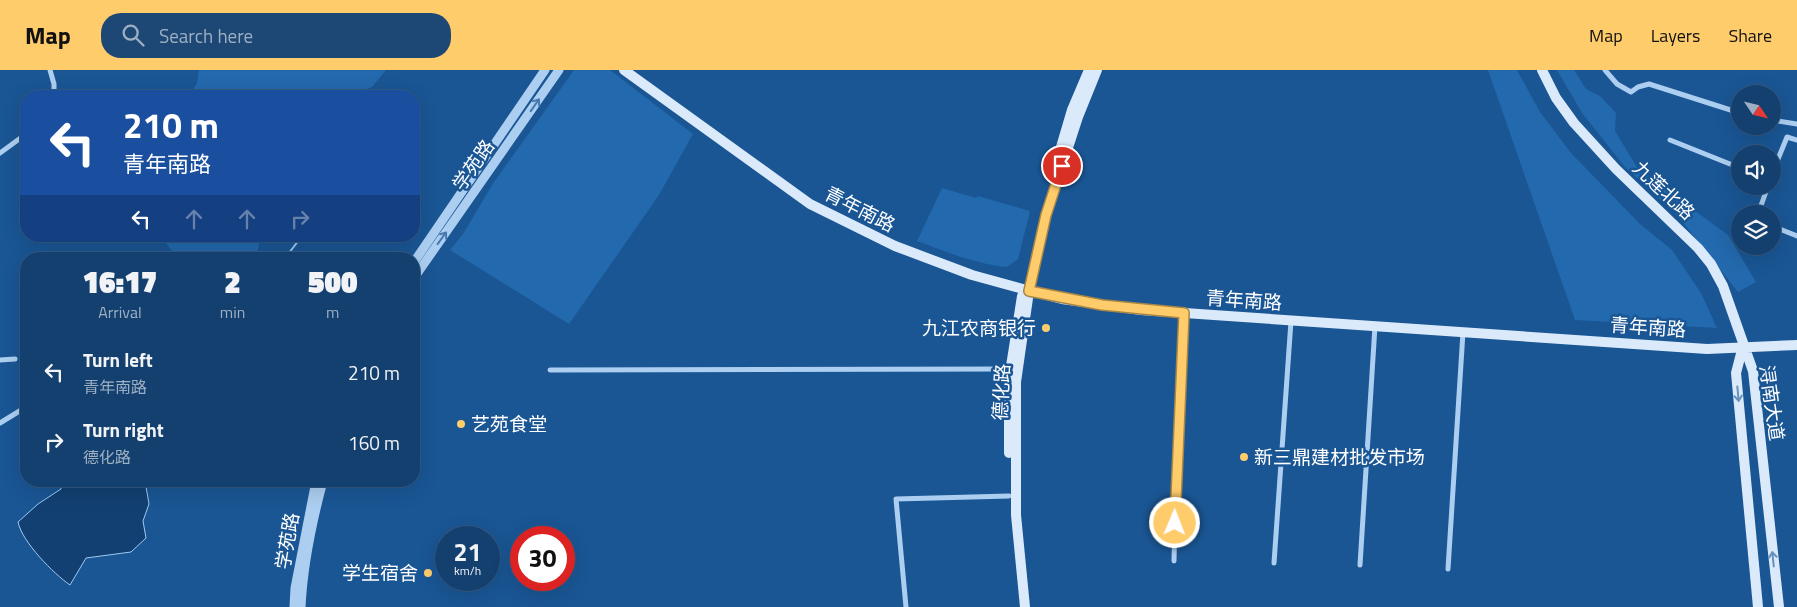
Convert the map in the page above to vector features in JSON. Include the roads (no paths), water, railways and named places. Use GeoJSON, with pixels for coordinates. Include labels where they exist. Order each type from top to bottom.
{"type":"FeatureCollection","features":[{"type":"Feature","properties":{"kind":"main road","name":"青年南路"},"geometry":{"type":"LineString","coordinates":[[624,70],[810,204],[895,246],[972,275],[1026,290],[1102,305],[1291,321],[1707,349],[1797,345]]}},
{"type":"Feature","properties":{"kind":"main road","name":"德化路"},"geometry":{"type":"LineString","coordinates":[[1019,607],[1009,496],[1010,369],[1041,212],[1072,110],[1088,70]]}},
{"type":"Feature","properties":{"kind":"main road","name":"德化路"},"geometry":{"type":"LineString","coordinates":[[1025,607],[1016,515],[1016,382],[1026,290],[1046,215],[1078,117],[1097,70]]}},
{"type":"Feature","properties":{"kind":"main road","name":"九莲北路"},"geometry":{"type":"LineString","coordinates":[[1542,70],[1556,98],[1574,123],[1616,169],[1683,232],[1711,264],[1730,304],[1743,346]]}},
{"type":"Feature","properties":{"kind":"main road","name":"浔南大道"},"geometry":{"type":"LineString","coordinates":[[1743,346],[1736,373],[1758,607]]}},
{"type":"Feature","properties":{"kind":"main road","name":"浔南大道"},"geometry":{"type":"LineString","coordinates":[[1743,346],[1753,371],[1779,607]]}},
{"type":"Feature","properties":{"kind":"street"},"geometry":{"type":"LineString","coordinates":[[50,70],[54,90]]}},
{"type":"Feature","properties":{"kind":"street","name":"学苑路"},"geometry":{"type":"LineString","coordinates":[[420,253],[545,70]]}},
{"type":"Feature","properties":{"kind":"street","name":"学苑路"},"geometry":{"type":"LineString","coordinates":[[420,269],[559,70]]}},
{"type":"Feature","properties":{"kind":"street"},"geometry":{"type":"LineString","coordinates":[[1605,70],[1616,84],[1631,92],[1638,87],[1649,84],[1731,110]]}},
{"type":"Feature","properties":{"kind":"street"},"geometry":{"type":"LineString","coordinates":[[1781,121],[1797,124]]}},
{"type":"Feature","properties":{"kind":"street"},"geometry":{"type":"LineString","coordinates":[[1781,152],[1787,137],[1797,140]]}},
{"type":"Feature","properties":{"kind":"street"},"geometry":{"type":"LineString","coordinates":[[0,153],[20,138]]}},
{"type":"Feature","properties":{"kind":"street"},"geometry":{"type":"LineString","coordinates":[[1670,140],[1731,164]]}},
{"type":"Feature","properties":{"kind":"street"},"geometry":{"type":"LineString","coordinates":[[1781,230],[1797,236]]}},
{"type":"Feature","properties":{"kind":"street"},"geometry":{"type":"LineString","coordinates":[[1174,561],[1176,466],[1184,313]]}},
{"type":"Feature","properties":{"kind":"street"},"geometry":{"type":"LineString","coordinates":[[1274,562],[1291,321]]}},
{"type":"Feature","properties":{"kind":"street"},"geometry":{"type":"LineString","coordinates":[[1360,565],[1375,326]]}},
{"type":"Feature","properties":{"kind":"street"},"geometry":{"type":"LineString","coordinates":[[1448,569],[1463,332]]}},
{"type":"Feature","properties":{"kind":"street"},"geometry":{"type":"LineString","coordinates":[[0,360],[15,359]]}},
{"type":"Feature","properties":{"kind":"street"},"geometry":{"type":"LineString","coordinates":[[550,370],[1010,369]]}},
{"type":"Feature","properties":{"kind":"street"},"geometry":{"type":"LineString","coordinates":[[0,423],[20,411]]}},
{"type":"Feature","properties":{"kind":"street","name":"学苑路"},"geometry":{"type":"LineString","coordinates":[[294,607],[298,569],[315,487]]}},
{"type":"Feature","properties":{"kind":"street","name":"学苑路"},"geometry":{"type":"LineString","coordinates":[[301,607],[302,587],[315,510],[321,487]]}},
{"type":"Feature","properties":{"kind":"street"},"geometry":{"type":"LineString","coordinates":[[906,607],[896,499],[1009,496]]}},
{"type":"Feature","properties":{"kind":"waterway"},"geometry":{"type":"LineString","coordinates":[[290,252],[297,242]]}},
{"type":"Feature","properties":{"kind":"place","name":"九江农商银行"},"geometry":{"type":"Point","coordinates":[1046,328]}},
{"type":"Feature","properties":{"kind":"place","name":"艺苑食堂"},"geometry":{"type":"Point","coordinates":[461,424]}},
{"type":"Feature","properties":{"kind":"place","name":"新三鼎建材批发市场"},"geometry":{"type":"Point","coordinates":[1244,457]}},
{"type":"Feature","properties":{"kind":"place","name":"学生宿舍"},"geometry":{"type":"Point","coordinates":[428,573]}}]}
